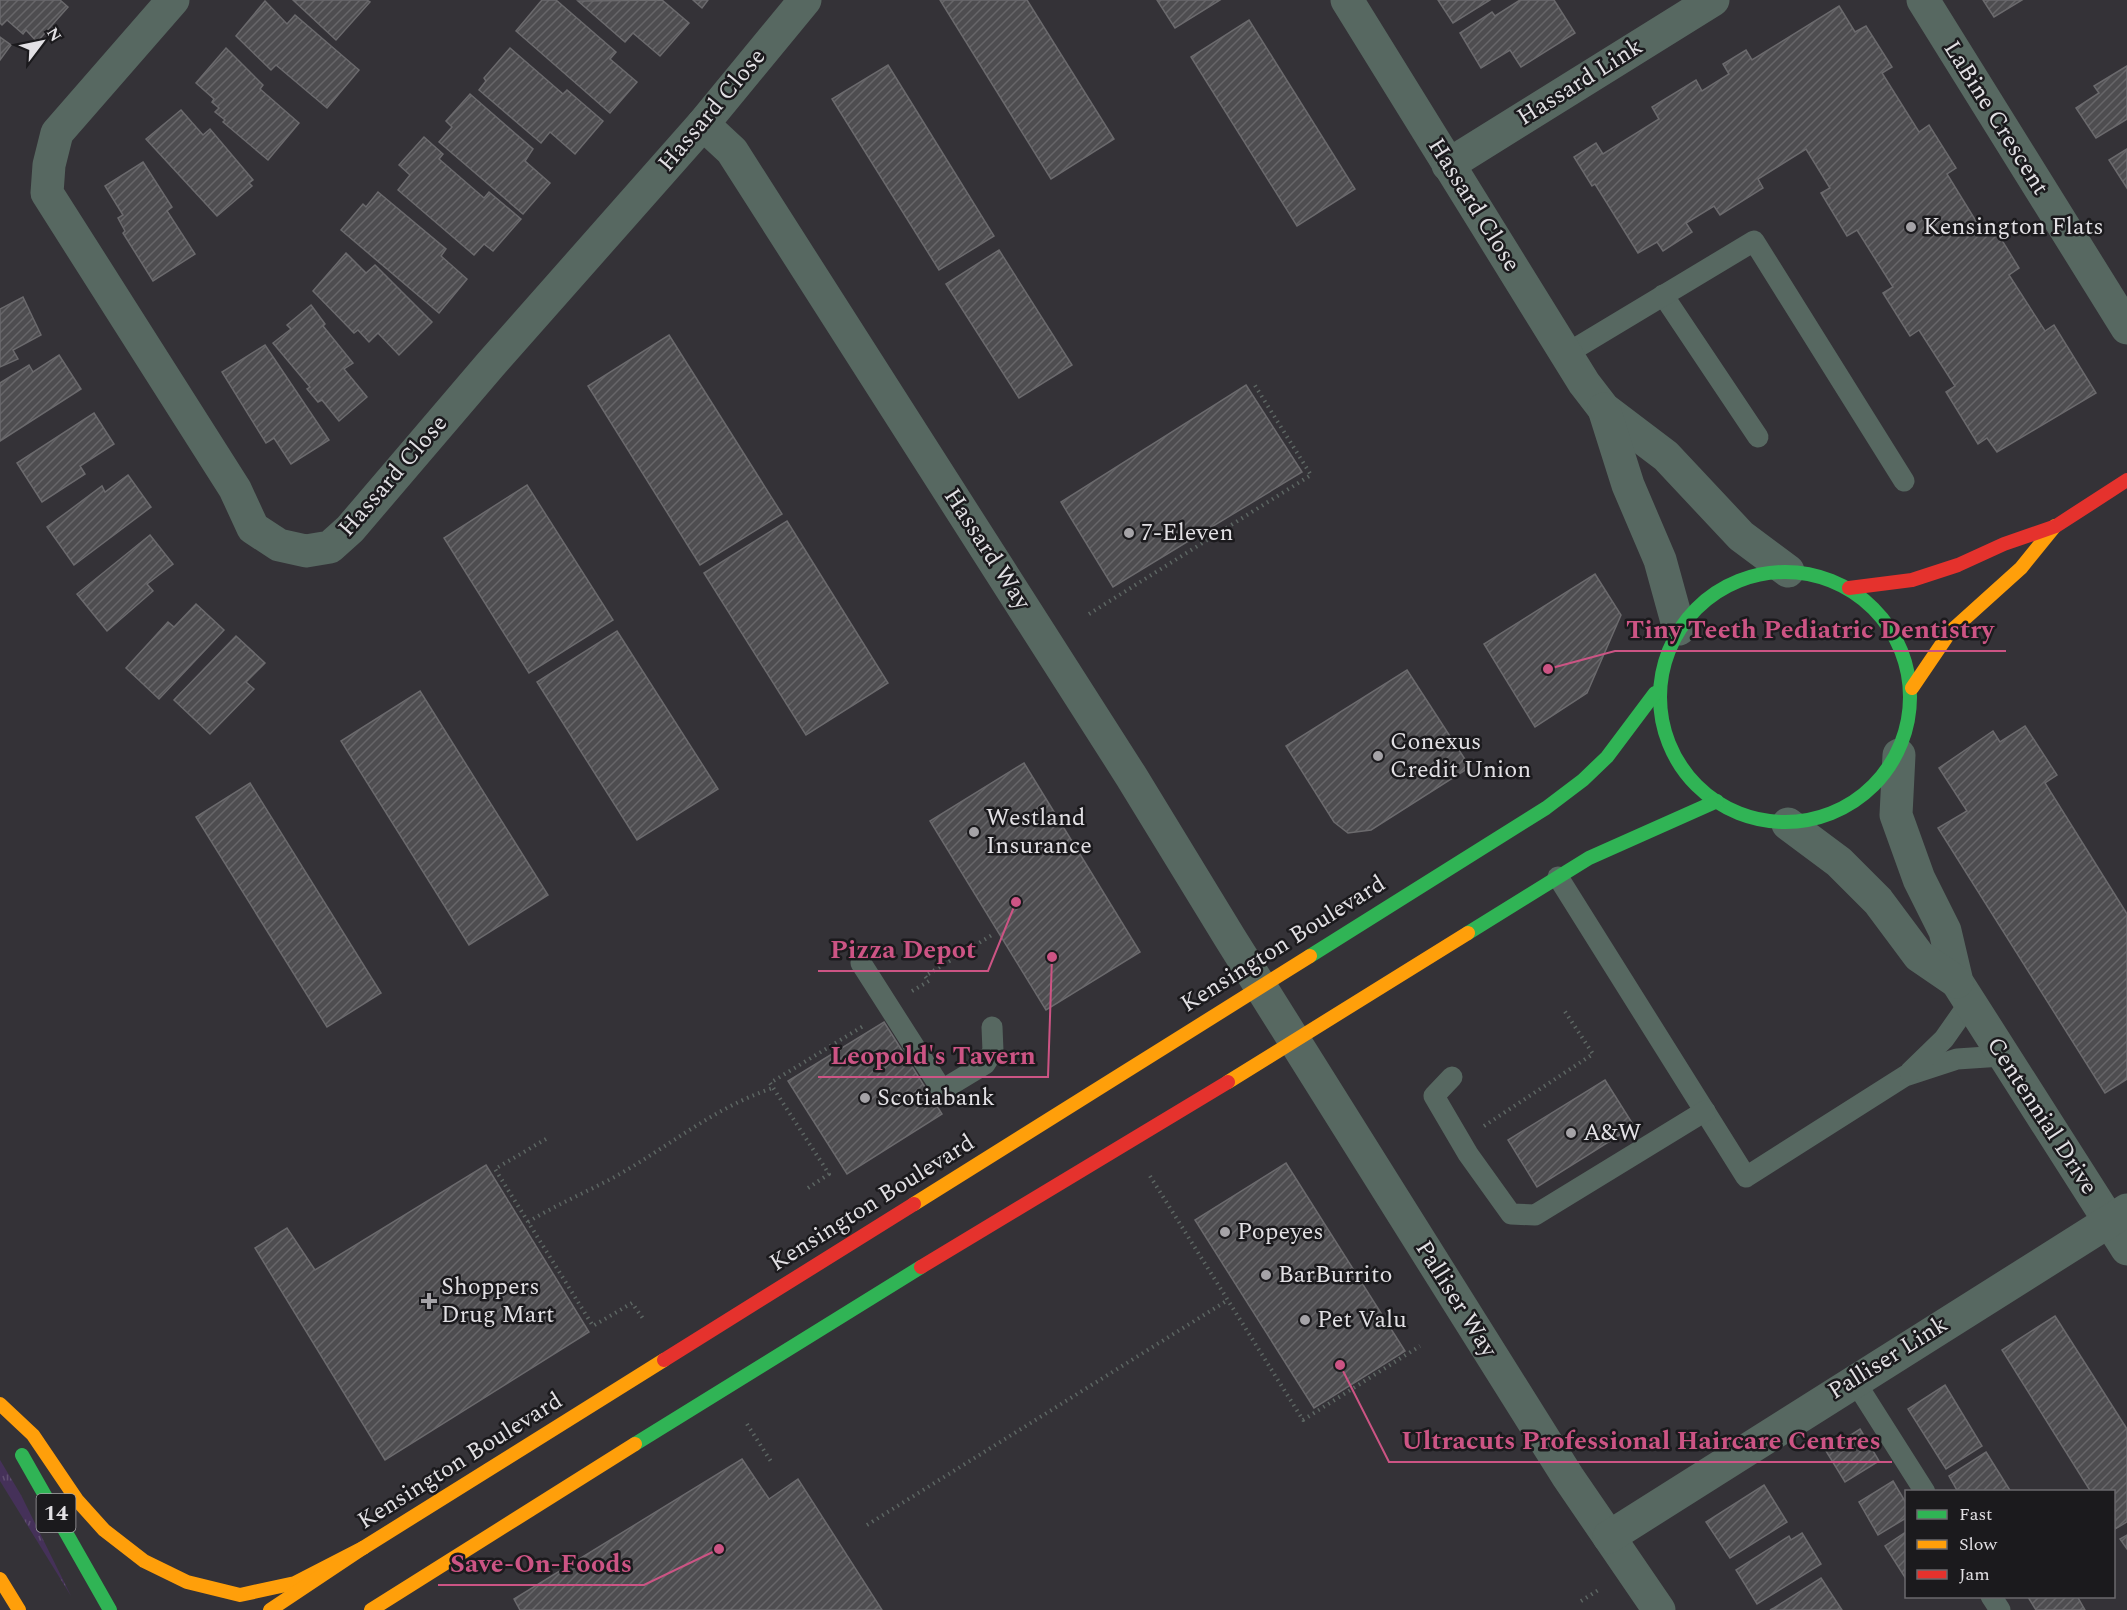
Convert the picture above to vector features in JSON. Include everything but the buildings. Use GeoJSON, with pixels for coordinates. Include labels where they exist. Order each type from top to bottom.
{"type":"FeatureCollection","features":[{"type":"Feature","properties":{"kind":"main road"},"geometry":{"type":"LineString","coordinates":[[1849,588],[1912,580],[2056,526],[2127,480]]}},
{"type":"Feature","properties":{"kind":"main road"},"geometry":{"type":"LineString","coordinates":[[1912,688],[1950,632],[2021,568],[2056,526]]}},
{"type":"Feature","properties":{"kind":"main road"},"geometry":{"type":"LineString","coordinates":[[1788,571],[1819,575],[1849,588],[1880,614],[1902,648],[1912,688],[1910,722],[1899,754],[1871,790],[1833,815],[1788,824],[1753,819],[1717,801],[1689,777],[1667,740],[1655,693],[1664,662],[1679,629],[1700,604],[1726,586],[1755,575],[1788,571]]}},
{"type":"Feature","properties":{"kind":"main road","name":"Kensington Boulevard"},"geometry":{"type":"LineString","coordinates":[[270,1610],[363,1548],[1259,985],[1546,808],[1583,780],[1611,752],[1655,693]]}},
{"type":"Feature","properties":{"kind":"main road"},"geometry":{"type":"LineString","coordinates":[[371,1610],[764,1362],[1589,858],[1638,834],[1717,801]]}},
{"type":"Feature","properties":{"kind":"main road"},"geometry":{"type":"LineString","coordinates":[[0,1404],[33,1435],[77,1500],[104,1530],[144,1561],[187,1582],[240,1595],[295,1582],[363,1548]]}},
{"type":"Feature","properties":{"kind":"main road","name":"14"},"geometry":{"type":"LineString","coordinates":[[6,1427],[110,1610]]}},
{"type":"Feature","properties":{"kind":"main road"},"geometry":{"type":"LineString","coordinates":[[0,1579],[19,1610]]}},
{"type":"Feature","properties":{"kind":"street","name":"Hassard Close"},"geometry":{"type":"LineString","coordinates":[[173,0],[57,132],[49,165],[47,193],[235,489],[253,528],[279,545],[306,551],[330,547],[350,530],[490,365],[703,124],[805,0]]}},
{"type":"Feature","properties":{"kind":"street","name":"Hassard Close"},"geometry":{"type":"LineString","coordinates":[[1347,0],[1566,354],[1604,409],[1628,484],[1660,560],[1679,629]]}},
{"type":"Feature","properties":{"kind":"street","name":"Hassard Link"},"geometry":{"type":"LineString","coordinates":[[1448,165],[1713,0]]}},
{"type":"Feature","properties":{"kind":"street","name":"LaBine Crescent"},"geometry":{"type":"LineString","coordinates":[[1923,0],[2127,328]]}},
{"type":"Feature","properties":{"kind":"street","name":"Hassard Way"},"geometry":{"type":"LineString","coordinates":[[703,124],[732,151],[1119,756],[1259,985]]}},
{"type":"Feature","properties":{"kind":"street","name":"Hassard Close"},"geometry":{"type":"LineString","coordinates":[[1604,409],[1666,456],[1741,536],[1788,571]]}},
{"type":"Feature","properties":{"kind":"street","name":"Centennial Drive"},"geometry":{"type":"LineString","coordinates":[[1899,754],[1896,815],[1919,879],[1945,931],[1963,992],[2002,1056],[2118,1215],[2127,1249]]}},
{"type":"Feature","properties":{"kind":"street","name":"Centennial Drive"},"geometry":{"type":"LineString","coordinates":[[1788,824],[1839,862],[1878,901],[1919,956],[1963,992]]}},
{"type":"Feature","properties":{"kind":"street","name":"Palliser Way"},"geometry":{"type":"LineString","coordinates":[[1259,985],[1568,1477],[1659,1610]]}},
{"type":"Feature","properties":{"kind":"street","name":"Palliser Link"},"geometry":{"type":"LineString","coordinates":[[1609,1537],[2118,1215]]}},
{"type":"Feature","properties":{"kind":"lane"},"geometry":{"type":"LineString","coordinates":[[1566,354],[1754,241],[1904,481]]}},
{"type":"Feature","properties":{"kind":"lane"},"geometry":{"type":"LineString","coordinates":[[1663,295],[1758,437]]}},
{"type":"Feature","properties":{"kind":"lane"},"geometry":{"type":"LineString","coordinates":[[1558,878],[1746,1177],[1905,1076],[1944,1039],[1963,992]]}},
{"type":"Feature","properties":{"kind":"lane"},"geometry":{"type":"LineString","coordinates":[[861,963],[942,1090],[985,1064],[993,1051],[992,1027]]}},
{"type":"Feature","properties":{"kind":"lane"},"geometry":{"type":"LineString","coordinates":[[1905,1076],[1957,1059],[2002,1056]]}},
{"type":"Feature","properties":{"kind":"lane"},"geometry":{"type":"LineString","coordinates":[[1452,1077],[1434,1096],[1468,1154],[1510,1214],[1535,1215],[1704,1111]]}},
{"type":"Feature","properties":{"kind":"lane"},"geometry":{"type":"LineString","coordinates":[[1854,1380],[1924,1490]]}},
{"type":"Feature","properties":{"kind":"path"},"geometry":{"type":"LineString","coordinates":[[1089,614],[1311,475],[1254,384]]}},
{"type":"Feature","properties":{"kind":"path"},"geometry":{"type":"LineString","coordinates":[[808,1188],[829,1174],[770,1083],[872,1020],[870,1017],[929,981],[926,976],[992,935]]}},
{"type":"Feature","properties":{"kind":"path"},"geometry":{"type":"LineString","coordinates":[[1477,1131],[1593,1054],[1564,1010]]}},
{"type":"Feature","properties":{"kind":"path"},"geometry":{"type":"LineString","coordinates":[[528,1222],[564,1200],[610,1179],[723,1108],[773,1088]]}},
{"type":"Feature","properties":{"kind":"path"},"geometry":{"type":"LineString","coordinates":[[546,1138],[495,1168],[593,1326],[632,1303],[644,1320]]}},
{"type":"Feature","properties":{"kind":"path"},"geometry":{"type":"LineString","coordinates":[[1150,1176],[1303,1420],[1420,1346]]}},
{"type":"Feature","properties":{"kind":"path"},"geometry":{"type":"LineString","coordinates":[[867,1525],[1228,1300]]}},
{"type":"Feature","properties":{"kind":"path"},"geometry":{"type":"LineString","coordinates":[[747,1424],[772,1463]]}},
{"type":"Feature","properties":{"kind":"path"},"geometry":{"type":"LineString","coordinates":[[1581,1601],[1598,1590]]}},
{"type":"Feature","properties":{"kind":"green space"},"geometry":{"type":"Polygon","coordinates":[[[0,1460],[21,1495],[71,1596],[0,1481],[0,1460]]]}},
{"type":"Feature","properties":{"kind":"traffic: fast"},"geometry":{"type":"LineString","coordinates":[[1773,572],[1797,572],[1821,577],[1844,586],[1874,608],[1889,627],[1901,649],[1908,673],[1910,697],[1908,721],[1901,745],[1889,767],[1874,786],[1855,801],[1833,813],[1797,822],[1773,822],[1749,817],[1726,808],[1705,794],[1688,777],[1674,756],[1665,733],[1660,709],[1660,685],[1665,661],[1674,638],[1688,617],[1705,600],[1726,586],[1749,577],[1773,572]]}},
{"type":"Feature","properties":{"kind":"traffic: fast"},"geometry":{"type":"LineString","coordinates":[[1310,956],[1546,808],[1583,780],[1607,757],[1655,693]]}},
{"type":"Feature","properties":{"kind":"traffic: fast"},"geometry":{"type":"LineString","coordinates":[[1468,933],[1589,858],[1717,801]]}},
{"type":"Feature","properties":{"kind":"traffic: fast"},"geometry":{"type":"LineString","coordinates":[[635,1444],[921,1267]]}},
{"type":"Feature","properties":{"kind":"traffic: fast"},"geometry":{"type":"LineString","coordinates":[[22,1455],[110,1610]]}},
{"type":"Feature","properties":{"kind":"traffic: slow"},"geometry":{"type":"LineString","coordinates":[[1912,688],[1950,632],[2021,568],[2055,526]]}},
{"type":"Feature","properties":{"kind":"traffic: slow"},"geometry":{"type":"LineString","coordinates":[[1228,1082],[1468,933]]}},
{"type":"Feature","properties":{"kind":"traffic: slow"},"geometry":{"type":"LineString","coordinates":[[914,1204],[1310,956]]}},
{"type":"Feature","properties":{"kind":"traffic: slow"},"geometry":{"type":"LineString","coordinates":[[270,1610],[363,1548],[664,1360]]}},
{"type":"Feature","properties":{"kind":"traffic: slow"},"geometry":{"type":"LineString","coordinates":[[0,1404],[33,1435],[77,1500],[104,1530],[144,1561],[187,1582],[240,1595],[295,1583],[363,1548]]}},
{"type":"Feature","properties":{"kind":"traffic: slow"},"geometry":{"type":"LineString","coordinates":[[371,1610],[635,1444]]}},
{"type":"Feature","properties":{"kind":"traffic: slow"},"geometry":{"type":"LineString","coordinates":[[0,1579],[19,1610]]}},
{"type":"Feature","properties":{"kind":"traffic: jam"},"geometry":{"type":"LineString","coordinates":[[1849,588],[1912,580],[1958,565],[2004,544],[2056,526],[2127,480]]}},
{"type":"Feature","properties":{"kind":"traffic: jam"},"geometry":{"type":"LineString","coordinates":[[921,1267],[1228,1082]]}},
{"type":"Feature","properties":{"kind":"traffic: jam"},"geometry":{"type":"LineString","coordinates":[[664,1360],[914,1204]]}},
{"type":"Feature","properties":{"kind":"place","name":"Kensington Flats"},"geometry":{"type":"Point","coordinates":[1911,227]}},
{"type":"Feature","properties":{"kind":"place","name":"7-Eleven"},"geometry":{"type":"Point","coordinates":[1129,533]}},
{"type":"Feature","properties":{"kind":"place","name":"Tiny Teeth Pediatric Dentistry"},"geometry":{"type":"Point","coordinates":[1548,669]}},
{"type":"Feature","properties":{"kind":"place","name":"Conexus Credit Union"},"geometry":{"type":"Point","coordinates":[1378,756]}},
{"type":"Feature","properties":{"kind":"place","name":"Westland Insurance"},"geometry":{"type":"Point","coordinates":[974,832]}},
{"type":"Feature","properties":{"kind":"place","name":"Pizza Depot"},"geometry":{"type":"Point","coordinates":[1016,902]}},
{"type":"Feature","properties":{"kind":"place","name":"Leopold's Tavern"},"geometry":{"type":"Point","coordinates":[1052,957]}},
{"type":"Feature","properties":{"kind":"place","name":"Scotiabank"},"geometry":{"type":"Point","coordinates":[865,1098]}},
{"type":"Feature","properties":{"kind":"place","name":"A&W"},"geometry":{"type":"Point","coordinates":[1571,1133]}},
{"type":"Feature","properties":{"kind":"place","name":"Popeyes"},"geometry":{"type":"Point","coordinates":[1225,1232]}},
{"type":"Feature","properties":{"kind":"place","name":"BarBurrito"},"geometry":{"type":"Point","coordinates":[1266,1275]}},
{"type":"Feature","properties":{"kind":"place","name":"Shoppers Drug Mart"},"geometry":{"type":"Point","coordinates":[429,1301]}},
{"type":"Feature","properties":{"kind":"place","name":"Pet Valu"},"geometry":{"type":"Point","coordinates":[1305,1320]}},
{"type":"Feature","properties":{"kind":"place","name":"Ultracuts Professional Haircare Centres"},"geometry":{"type":"Point","coordinates":[1340,1365]}},
{"type":"Feature","properties":{"kind":"place","name":"Save-On-Foods"},"geometry":{"type":"Point","coordinates":[719,1549]}}]}
